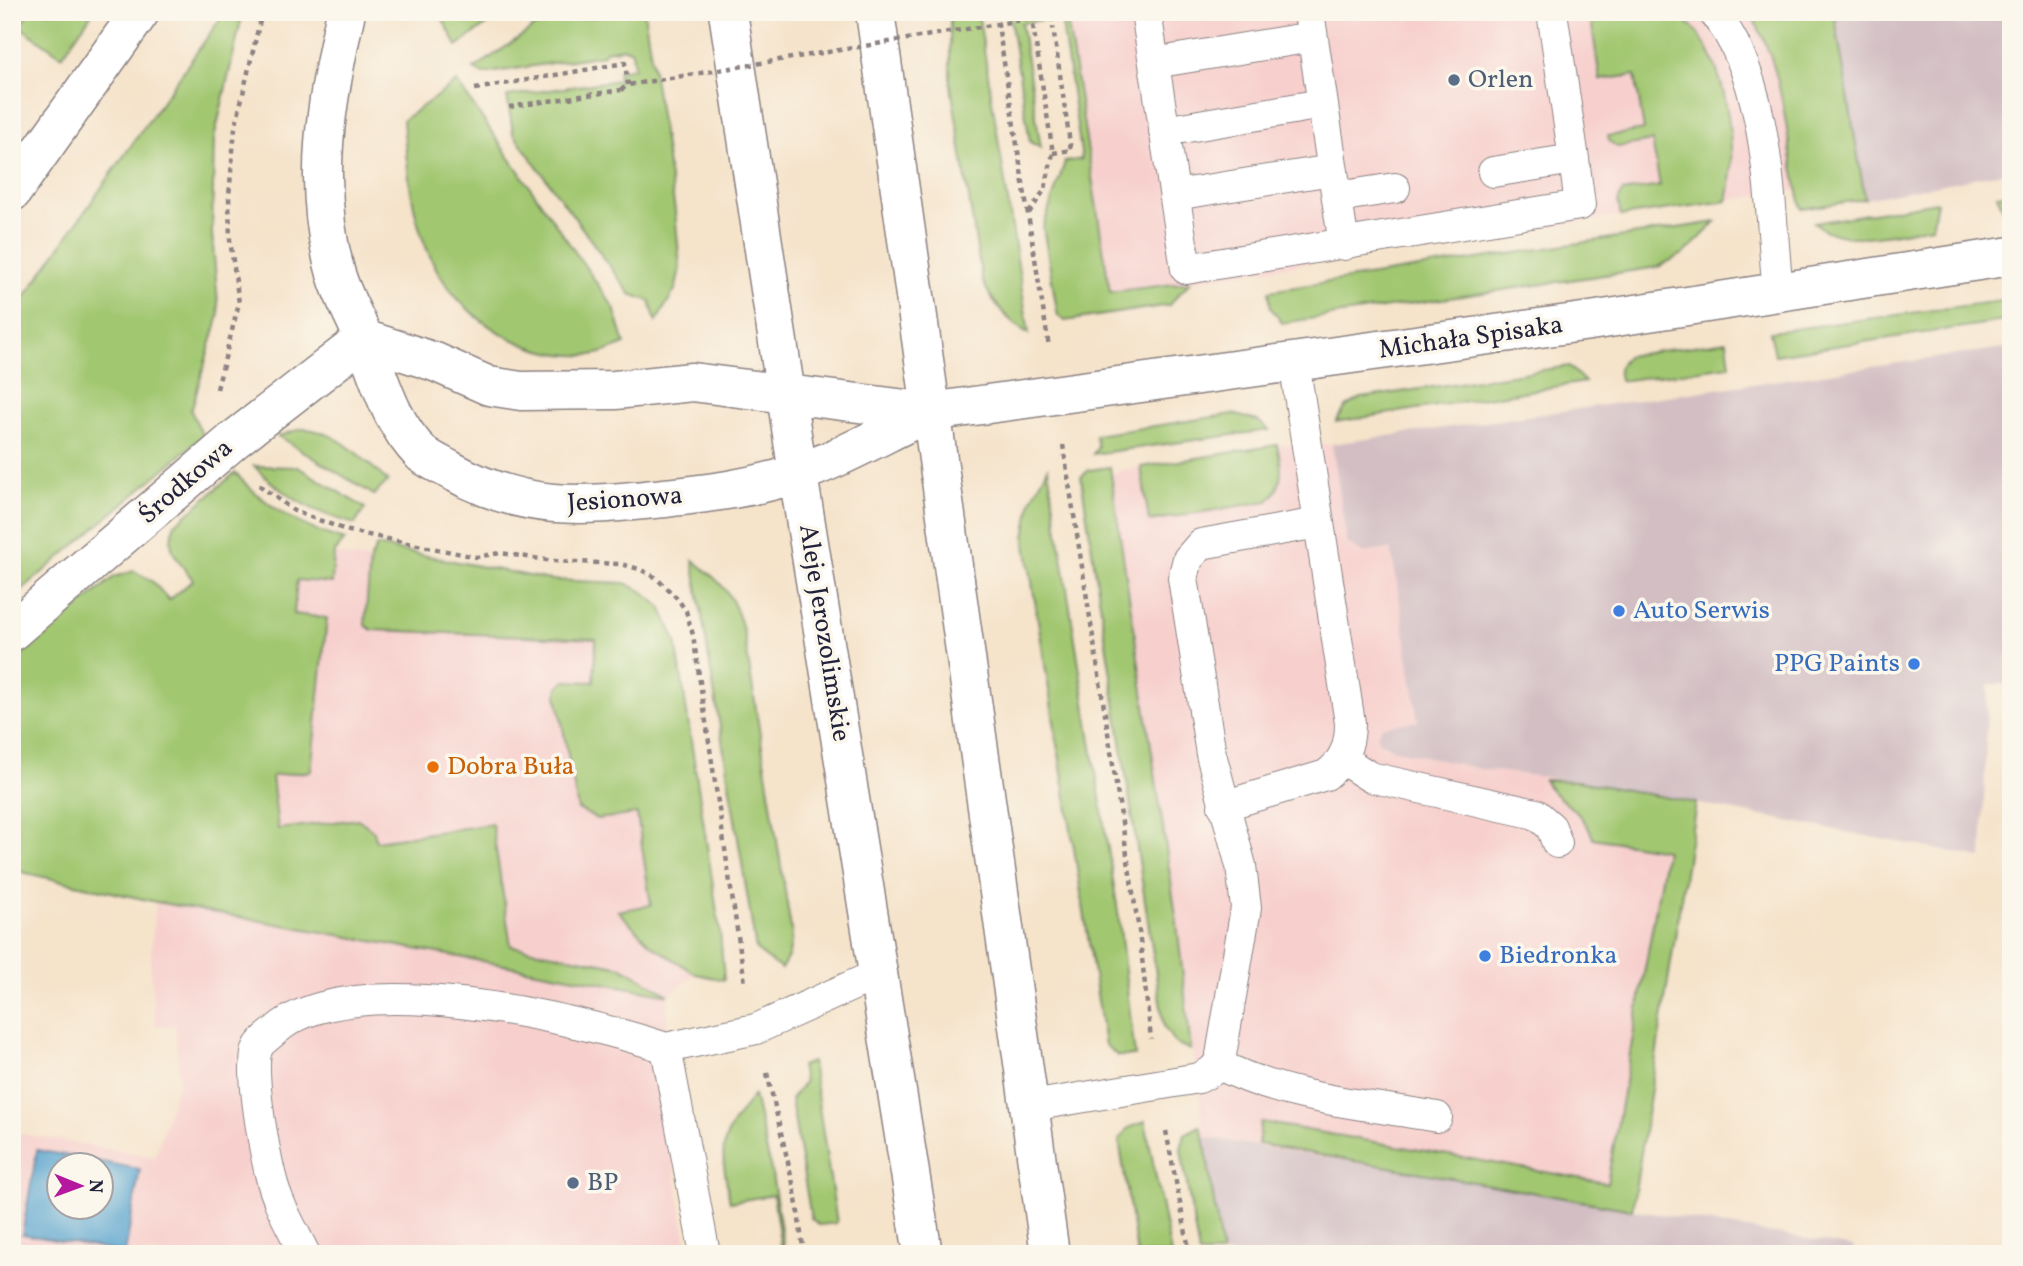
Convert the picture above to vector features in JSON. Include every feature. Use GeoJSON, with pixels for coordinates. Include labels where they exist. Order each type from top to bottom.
{"type":"FeatureCollection","features":[{"type":"Feature","properties":{"kind":"main road"},"geometry":{"type":"LineString","coordinates":[[12,192],[140,12]]}},
{"type":"Feature","properties":{"kind":"main road","name":"Jesionowa"},"geometry":{"type":"LineString","coordinates":[[346,12],[326,105],[322,179],[329,243],[336,274],[364,339],[392,416],[424,456],[497,492],[536,502],[574,506],[706,494],[754,486],[798,474]]}},
{"type":"Feature","properties":{"kind":"main road","name":"Aleje Jerozolimskie"},"geometry":{"type":"LineString","coordinates":[[728,12],[798,474],[923,1254]]}},
{"type":"Feature","properties":{"kind":"main road"},"geometry":{"type":"LineString","coordinates":[[875,12],[1050,1254]]}},
{"type":"Feature","properties":{"kind":"main road","name":"Michała Spisaka"},"geometry":{"type":"LineString","coordinates":[[786,392],[930,412],[1294,362],[2011,256]]}},
{"type":"Feature","properties":{"kind":"main road"},"geometry":{"type":"LineString","coordinates":[[364,339],[435,362],[489,386],[521,391],[615,390],[692,382],[786,392]]}},
{"type":"Feature","properties":{"kind":"main road","name":"Środkowa"},"geometry":{"type":"LineString","coordinates":[[12,631],[234,440],[364,339]]}},
{"type":"Feature","properties":{"kind":"main road","name":"Michała Spisaka"},"geometry":{"type":"LineString","coordinates":[[798,474],[930,412]]}},
{"type":"Feature","properties":{"kind":"lane"},"geometry":{"type":"LineString","coordinates":[[1146,12],[1186,269],[1580,205],[1552,12]]}},
{"type":"Feature","properties":{"kind":"lane"},"geometry":{"type":"LineString","coordinates":[[1713,12],[1727,28],[1752,81],[1764,157],[1778,292]]}},
{"type":"Feature","properties":{"kind":"lane"},"geometry":{"type":"LineString","coordinates":[[1154,62],[1310,25],[1344,245]]}},
{"type":"Feature","properties":{"kind":"lane"},"geometry":{"type":"LineString","coordinates":[[1164,131],[1322,104]]}},
{"type":"Feature","properties":{"kind":"lane"},"geometry":{"type":"LineString","coordinates":[[1493,172],[1574,159]]}},
{"type":"Feature","properties":{"kind":"lane"},"geometry":{"type":"LineString","coordinates":[[1175,195],[1335,183],[1395,188]]}},
{"type":"Feature","properties":{"kind":"lane"},"geometry":{"type":"LineString","coordinates":[[1223,806],[1326,775],[1342,759],[1349,744],[1350,723],[1294,362]]}},
{"type":"Feature","properties":{"kind":"lane"},"geometry":{"type":"LineString","coordinates":[[1031,1106],[1199,1078],[1218,1064],[1246,908],[1241,866],[1223,806],[1208,740],[1183,578],[1184,568],[1201,544],[1318,523]]}},
{"type":"Feature","properties":{"kind":"lane"},"geometry":{"type":"LineString","coordinates":[[1342,759],[1370,777],[1536,814],[1551,827],[1557,843]]}},
{"type":"Feature","properties":{"kind":"lane"},"geometry":{"type":"LineString","coordinates":[[305,1254],[276,1194],[253,1073],[257,1048],[287,1019],[315,1007],[356,999],[428,998],[611,1030],[666,1048],[756,1028],[880,973]]}},
{"type":"Feature","properties":{"kind":"lane"},"geometry":{"type":"LineString","coordinates":[[666,1048],[705,1254]]}},
{"type":"Feature","properties":{"kind":"lane"},"geometry":{"type":"LineString","coordinates":[[1218,1064],[1239,1075],[1283,1089],[1437,1117]]}},
{"type":"Feature","properties":{"kind":"path"},"geometry":{"type":"LineString","coordinates":[[215,393],[239,303],[230,240],[232,153],[242,88],[262,12]]}},
{"type":"Feature","properties":{"kind":"path"},"geometry":{"type":"LineString","coordinates":[[996,12],[1049,347]]}},
{"type":"Feature","properties":{"kind":"path"},"geometry":{"type":"LineString","coordinates":[[509,107],[1052,15],[1071,150],[1053,153]]}},
{"type":"Feature","properties":{"kind":"path"},"geometry":{"type":"LineString","coordinates":[[1029,214],[1045,189],[1053,153],[1032,19]]}},
{"type":"Feature","properties":{"kind":"path"},"geometry":{"type":"LineString","coordinates":[[475,89],[625,63],[628,85]]}},
{"type":"Feature","properties":{"kind":"path"},"geometry":{"type":"LineString","coordinates":[[1063,448],[1139,931],[1152,1048]]}},
{"type":"Feature","properties":{"kind":"path"},"geometry":{"type":"LineString","coordinates":[[253,480],[294,511],[349,531],[476,557],[500,552],[562,561],[621,564],[639,569],[668,587],[686,611],[698,662],[743,950],[745,982]]}},
{"type":"Feature","properties":{"kind":"path"},"geometry":{"type":"LineString","coordinates":[[769,1081],[795,1192],[804,1254]]}},
{"type":"Feature","properties":{"kind":"path"},"geometry":{"type":"LineString","coordinates":[[1166,1129],[1190,1254]]}},
{"type":"Feature","properties":{"kind":"shaded area"},"geometry":{"type":"Polygon","coordinates":[[[1066,12],[1749,12],[1761,31],[1773,60],[1797,190],[1110,293],[1066,12]]]}},
{"type":"Feature","properties":{"kind":"shaded area"},"geometry":{"type":"Polygon","coordinates":[[[1834,12],[2011,12],[2011,171],[1865,199],[1834,12]]]}},
{"type":"Feature","properties":{"kind":"shaded area"},"geometry":{"type":"Polygon","coordinates":[[[2011,347],[2011,684],[1988,684],[1982,858],[1578,781],[1480,769],[1393,749],[1379,741],[1377,736],[1381,727],[1418,721],[1395,571],[1391,549],[1363,553],[1347,543],[1332,444],[2011,347]]]}},
{"type":"Feature","properties":{"kind":"shaded area"},"geometry":{"type":"Polygon","coordinates":[[[1332,444],[1338,487],[1363,553],[1392,549],[1418,721],[1393,749],[1480,769],[1578,781],[1696,803],[1632,1210],[1204,1137],[1177,923],[1111,475],[1122,470],[1277,445],[1332,444]]]}},
{"type":"Feature","properties":{"kind":"shaded area"},"geometry":{"type":"Polygon","coordinates":[[[281,544],[640,611],[696,974],[669,995],[661,1086],[688,1254],[12,1254],[12,1132],[115,1150],[46,1150],[46,1220],[116,1220],[116,1150],[155,1157],[179,1079],[175,1026],[156,1025],[150,963],[156,902],[218,912],[281,544]]]}},
{"type":"Feature","properties":{"kind":"shaded area"},"geometry":{"type":"Polygon","coordinates":[[[1204,1137],[1854,1247],[1852,1254],[1222,1254],[1204,1137]]]}},
{"type":"Feature","properties":{"kind":"green space"},"geometry":{"type":"Polygon","coordinates":[[[29,12],[93,12],[62,56],[20,27],[29,12]]]}},
{"type":"Feature","properties":{"kind":"green space"},"geometry":{"type":"Polygon","coordinates":[[[225,12],[243,12],[214,139],[212,233],[219,315],[191,411],[203,436],[12,598],[12,315],[225,12]]]}},
{"type":"Feature","properties":{"kind":"green space"},"geometry":{"type":"Polygon","coordinates":[[[439,12],[504,12],[457,46],[439,12]]]}},
{"type":"Feature","properties":{"kind":"green space"},"geometry":{"type":"Polygon","coordinates":[[[608,12],[644,12],[675,211],[680,267],[676,288],[656,322],[650,301],[630,294],[513,133],[507,96],[619,80],[618,71],[634,68],[632,51],[625,48],[605,51],[603,55],[483,74],[474,69],[540,23],[608,15],[608,12]]]}},
{"type":"Feature","properties":{"kind":"green space"},"geometry":{"type":"Polygon","coordinates":[[[950,12],[978,12],[1029,334],[1001,311],[982,280],[950,80],[950,12]]]}},
{"type":"Feature","properties":{"kind":"green space"},"geometry":{"type":"Polygon","coordinates":[[[1009,12],[1066,12],[1110,292],[1190,282],[1169,305],[1065,321],[1058,316],[1043,227],[1065,162],[1082,159],[1061,17],[1021,23],[1041,148],[1030,142],[1009,12]]]}},
{"type":"Feature","properties":{"kind":"green space"},"geometry":{"type":"Polygon","coordinates":[[[1590,12],[1669,12],[1693,27],[1707,47],[1725,99],[1731,155],[1727,201],[1621,216],[1618,202],[1622,192],[1660,186],[1652,141],[1617,147],[1609,141],[1608,136],[1644,130],[1635,75],[1600,80],[1590,12]]]}},
{"type":"Feature","properties":{"kind":"green space"},"geometry":{"type":"Polygon","coordinates":[[[1749,12],[1834,12],[1865,199],[1802,209],[1778,83],[1762,35],[1749,12]]]}},
{"type":"Feature","properties":{"kind":"green space"},"geometry":{"type":"Polygon","coordinates":[[[457,82],[614,308],[625,344],[594,355],[564,354],[516,341],[493,329],[473,313],[440,275],[428,252],[417,220],[410,187],[403,120],[457,82]]]}},
{"type":"Feature","properties":{"kind":"green space"},"geometry":{"type":"Polygon","coordinates":[[[2011,193],[2011,212],[2005,213],[1997,195],[2011,193]]]}},
{"type":"Feature","properties":{"kind":"green space"},"geometry":{"type":"Polygon","coordinates":[[[1937,202],[1932,227],[1855,237],[1827,231],[1814,223],[1937,202]]]}},
{"type":"Feature","properties":{"kind":"green space"},"geometry":{"type":"Polygon","coordinates":[[[1716,222],[1685,253],[1658,267],[1282,323],[1271,308],[1269,291],[1716,222]]]}},
{"type":"Feature","properties":{"kind":"green space"},"geometry":{"type":"Polygon","coordinates":[[[2007,300],[2011,320],[1775,355],[1770,332],[2007,300]]]}},
{"type":"Feature","properties":{"kind":"green space"},"geometry":{"type":"Polygon","coordinates":[[[1727,341],[1730,366],[1620,381],[1618,368],[1627,356],[1727,341]]]}},
{"type":"Feature","properties":{"kind":"green space"},"geometry":{"type":"Polygon","coordinates":[[[1569,366],[1585,382],[1336,422],[1346,407],[1361,398],[1569,366]]]}},
{"type":"Feature","properties":{"kind":"green space"},"geometry":{"type":"Polygon","coordinates":[[[1233,414],[1258,421],[1269,430],[1093,454],[1098,447],[1095,435],[1233,414]]]}},
{"type":"Feature","properties":{"kind":"green space"},"geometry":{"type":"Polygon","coordinates":[[[301,429],[314,430],[337,439],[388,481],[374,495],[278,436],[301,429]]]}},
{"type":"Feature","properties":{"kind":"green space"},"geometry":{"type":"Polygon","coordinates":[[[1277,445],[1281,468],[1280,482],[1268,501],[1149,521],[1141,467],[1277,445]]]}},
{"type":"Feature","properties":{"kind":"green space"},"geometry":{"type":"Polygon","coordinates":[[[254,466],[298,467],[365,508],[355,524],[326,515],[288,495],[254,466]]]}},
{"type":"Feature","properties":{"kind":"green space"},"geometry":{"type":"Polygon","coordinates":[[[1110,467],[1177,923],[1191,1050],[1175,1043],[1164,1027],[1081,477],[1089,470],[1110,467]]]}},
{"type":"Feature","properties":{"kind":"green space"},"geometry":{"type":"Polygon","coordinates":[[[1048,468],[1118,912],[1135,1056],[1118,1056],[1105,1045],[1025,538],[1031,501],[1048,468]]]}},
{"type":"Feature","properties":{"kind":"green space"},"geometry":{"type":"Polygon","coordinates":[[[235,473],[259,496],[285,515],[313,529],[345,540],[334,553],[332,583],[297,580],[294,614],[327,618],[311,771],[272,776],[278,829],[358,819],[374,831],[376,841],[492,824],[511,946],[622,967],[669,995],[156,902],[12,870],[12,663],[114,577],[134,571],[153,582],[169,600],[193,580],[178,561],[172,548],[175,524],[235,473]]]}},
{"type":"Feature","properties":{"kind":"green space"},"geometry":{"type":"Polygon","coordinates":[[[377,546],[550,580],[625,583],[642,591],[661,607],[676,641],[720,932],[724,980],[696,974],[650,944],[618,911],[651,905],[637,814],[597,819],[578,809],[557,696],[558,687],[565,681],[594,682],[596,639],[372,630],[365,625],[370,560],[377,546]]]}},
{"type":"Feature","properties":{"kind":"green space"},"geometry":{"type":"Polygon","coordinates":[[[693,560],[726,591],[744,634],[792,935],[789,955],[781,969],[756,950],[693,560]]]}},
{"type":"Feature","properties":{"kind":"green space"},"geometry":{"type":"Polygon","coordinates":[[[1544,780],[1578,781],[1696,803],[1632,1210],[1258,1144],[1261,1122],[1607,1183],[1666,850],[1593,838],[1582,819],[1544,780]]]}},
{"type":"Feature","properties":{"kind":"green space"},"geometry":{"type":"Polygon","coordinates":[[[812,1062],[837,1223],[819,1225],[811,1218],[791,1100],[804,1082],[801,1066],[812,1062]]]}},
{"type":"Feature","properties":{"kind":"green space"},"geometry":{"type":"Polygon","coordinates":[[[754,1095],[772,1174],[785,1254],[782,1254],[773,1195],[730,1202],[724,1168],[724,1145],[733,1124],[754,1095]]]}},
{"type":"Feature","properties":{"kind":"green space"},"geometry":{"type":"Polygon","coordinates":[[[1145,1121],[1171,1254],[1137,1254],[1119,1140],[1127,1129],[1145,1121]]]}},
{"type":"Feature","properties":{"kind":"green space"},"geometry":{"type":"Polygon","coordinates":[[[1200,1126],[1222,1254],[1199,1254],[1181,1149],[1185,1134],[1200,1126]]]}},
{"type":"Feature","properties":{"kind":"water"},"geometry":{"type":"Polygon","coordinates":[[[37,1150],[46,1152],[46,1220],[116,1220],[116,1165],[140,1169],[125,1253],[22,1234],[37,1150]]]}},
{"type":"Feature","properties":{"kind":"place","name":"Orlen"},"geometry":{"type":"Point","coordinates":[1454,80]}},
{"type":"Feature","properties":{"kind":"place","name":"Auto Serwis"},"geometry":{"type":"Point","coordinates":[1619,611]}},
{"type":"Feature","properties":{"kind":"place","name":"PPG Paints"},"geometry":{"type":"Point","coordinates":[1914,664]}},
{"type":"Feature","properties":{"kind":"place","name":"Dobra Buła"},"geometry":{"type":"Point","coordinates":[433,767]}},
{"type":"Feature","properties":{"kind":"place","name":"Biedronka"},"geometry":{"type":"Point","coordinates":[1485,956]}},
{"type":"Feature","properties":{"kind":"place","name":"BP"},"geometry":{"type":"Point","coordinates":[573,1183]}}]}
